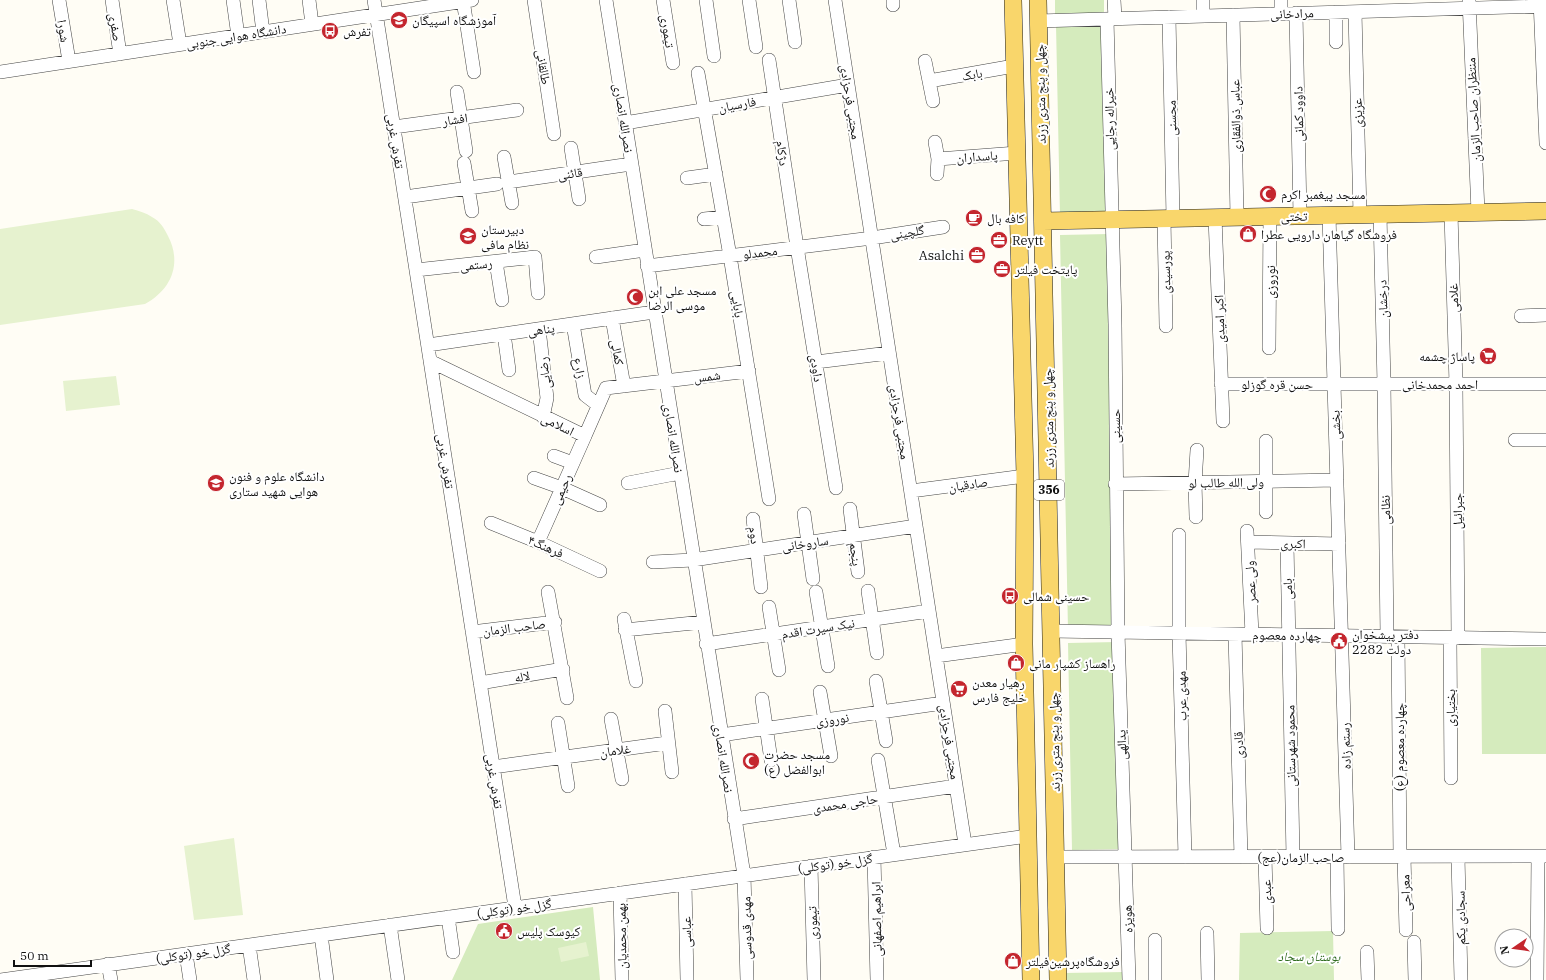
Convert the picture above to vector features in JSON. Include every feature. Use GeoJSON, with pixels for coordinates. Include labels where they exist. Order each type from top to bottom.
{"type":"FeatureCollection","features":[{"type":"Feature","properties":{"kind":"main road","name":"چهل و پنج متری زرند"},"geometry":{"type":"LineString","coordinates":[[1013,0],[1025,476],[1024,644],[1031,980]]}},
{"type":"Feature","properties":{"kind":"main road","name":"چهل و پنج متری زرند"},"geometry":{"type":"LineString","coordinates":[[1038,0],[1058,980]]}},
{"type":"Feature","properties":{"kind":"main road","name":"تختی"},"geometry":{"type":"LineString","coordinates":[[1043,221],[1546,211]]}},
{"type":"Feature","properties":{"kind":"street","name":"شورا"},"geometry":{"type":"LineString","coordinates":[[59,0],[69,61]]}},
{"type":"Feature","properties":{"kind":"street","name":"صفری"},"geometry":{"type":"LineString","coordinates":[[112,0],[120,54]]}},
{"type":"Feature","properties":{"kind":"street"},"geometry":{"type":"LineString","coordinates":[[173,0],[180,44]]}},
{"type":"Feature","properties":{"kind":"street"},"geometry":{"type":"LineString","coordinates":[[233,0],[238,36]]}},
{"type":"Feature","properties":{"kind":"street"},"geometry":{"type":"LineString","coordinates":[[259,0],[263,32]]}},
{"type":"Feature","properties":{"kind":"street"},"geometry":{"type":"LineString","coordinates":[[309,0],[312,24]]}},
{"type":"Feature","properties":{"kind":"street","name":"تفرش غربی"},"geometry":{"type":"LineString","coordinates":[[374,0],[515,908]]}},
{"type":"Feature","properties":{"kind":"street","name":"دانشگاه هوایی جنوبی"},"geometry":{"type":"LineString","coordinates":[[0,72],[466,0]]}},
{"type":"Feature","properties":{"kind":"street"},"geometry":{"type":"LineString","coordinates":[[466,0],[474,72]]}},
{"type":"Feature","properties":{"kind":"street","name":"طالقانی"},"geometry":{"type":"LineString","coordinates":[[534,0],[554,134]]}},
{"type":"Feature","properties":{"kind":"street","name":"نصرالله انصاری"},"geometry":{"type":"LineString","coordinates":[[606,0],[706,644],[744,875]]}},
{"type":"Feature","properties":{"kind":"street","name":"تیموری"},"geometry":{"type":"LineString","coordinates":[[663,0],[674,63]]}},
{"type":"Feature","properties":{"kind":"street"},"geometry":{"type":"LineString","coordinates":[[706,0],[714,56]]}},
{"type":"Feature","properties":{"kind":"street"},"geometry":{"type":"LineString","coordinates":[[749,0],[756,47]]}},
{"type":"Feature","properties":{"kind":"street"},"geometry":{"type":"LineString","coordinates":[[789,0],[795,42]]}},
{"type":"Feature","properties":{"kind":"street","name":"مجتبی فرحزادی"},"geometry":{"type":"LineString","coordinates":[[835,0],[965,844]]}},
{"type":"Feature","properties":{"kind":"street"},"geometry":{"type":"LineString","coordinates":[[1111,19],[1114,0]]}},
{"type":"Feature","properties":{"kind":"street"},"geometry":{"type":"LineString","coordinates":[[1203,0],[1203,16]]}},
{"type":"Feature","properties":{"kind":"street"},"geometry":{"type":"LineString","coordinates":[[1281,0],[1281,14]]}},
{"type":"Feature","properties":{"kind":"street","name":"منتظران صاحب الزمان"},"geometry":{"type":"LineString","coordinates":[[1469,4],[1478,212]]}},
{"type":"Feature","properties":{"kind":"street"},"geometry":{"type":"LineString","coordinates":[[1542,4],[1546,143]]}},
{"type":"Feature","properties":{"kind":"street","name":"مرادخانی"},"geometry":{"type":"LineString","coordinates":[[1038,21],[1281,14],[1413,5],[1542,4]]}},
{"type":"Feature","properties":{"kind":"street"},"geometry":{"type":"LineString","coordinates":[[1336,42],[1345,9]]}},
{"type":"Feature","properties":{"kind":"street","name":"عزیزی"},"geometry":{"type":"LineString","coordinates":[[1345,9],[1360,214]]}},
{"type":"Feature","properties":{"kind":"street","name":"داوود کمانی"},"geometry":{"type":"LineString","coordinates":[[1296,13],[1300,216]]}},
{"type":"Feature","properties":{"kind":"street","name":"عباس ذوالفقاری"},"geometry":{"type":"LineString","coordinates":[[1233,15],[1237,217]]}},
{"type":"Feature","properties":{"kind":"street","name":"محسنی"},"geometry":{"type":"LineString","coordinates":[[1168,17],[1168,218]]}},
{"type":"Feature","properties":{"kind":"street","name":"خیراله رجایی"},"geometry":{"type":"LineString","coordinates":[[1111,19],[1111,219]]}},
{"type":"Feature","properties":{"kind":"street","name":"دژکام"},"geometry":{"type":"LineString","coordinates":[[769,60],[797,247]]}},
{"type":"Feature","properties":{"kind":"street"},"geometry":{"type":"LineString","coordinates":[[925,61],[933,101]]}},
{"type":"Feature","properties":{"kind":"street","name":"بابک"},"geometry":{"type":"LineString","coordinates":[[929,81],[1014,66]]}},
{"type":"Feature","properties":{"kind":"street"},"geometry":{"type":"LineString","coordinates":[[698,73],[704,110]]}},
{"type":"Feature","properties":{"kind":"street","name":"فارسیان"},"geometry":{"type":"LineString","coordinates":[[625,123],[848,85]]}},
{"type":"Feature","properties":{"kind":"street"},"geometry":{"type":"LineString","coordinates":[[457,92],[472,211]]}},
{"type":"Feature","properties":{"kind":"street","name":"افشار"},"geometry":{"type":"LineString","coordinates":[[394,127],[517,110]]}},
{"type":"Feature","properties":{"kind":"street","name":"بابایی"},"geometry":{"type":"LineString","coordinates":[[704,110],[730,256],[769,499]]}},
{"type":"Feature","properties":{"kind":"street"},"geometry":{"type":"LineString","coordinates":[[935,142],[938,159],[937,174]]}},
{"type":"Feature","properties":{"kind":"street"},"geometry":{"type":"LineString","coordinates":[[571,148],[579,199]]}},
{"type":"Feature","properties":{"kind":"street","name":"پاسداران"},"geometry":{"type":"LineString","coordinates":[[938,159],[1017,153]]}},
{"type":"Feature","properties":{"kind":"street"},"geometry":{"type":"LineString","coordinates":[[504,157],[503,183],[512,203]]}},
{"type":"Feature","properties":{"kind":"street","name":"قائنی"},"geometry":{"type":"LineString","coordinates":[[405,197],[631,164]]}},
{"type":"Feature","properties":{"kind":"street"},"geometry":{"type":"LineString","coordinates":[[687,178],[716,174]]}},
{"type":"Feature","properties":{"kind":"street","name":"غلامی"},"geometry":{"type":"LineString","coordinates":[[1451,213],[1456,384]]}},
{"type":"Feature","properties":{"kind":"street","name":"درخشان"},"geometry":{"type":"LineString","coordinates":[[1380,214],[1384,384]]}},
{"type":"Feature","properties":{"kind":"street","name":"بخشی"},"geometry":{"type":"LineString","coordinates":[[1329,215],[1341,636]]}},
{"type":"Feature","properties":{"kind":"street","name":"نوروزی"},"geometry":{"type":"LineString","coordinates":[[1269,348],[1270,216]]}},
{"type":"Feature","properties":{"kind":"street"},"geometry":{"type":"LineString","coordinates":[[704,219],[723,217]]}},
{"type":"Feature","properties":{"kind":"street","name":"اکبر امیدی"},"geometry":{"type":"LineString","coordinates":[[1215,217],[1223,421]]}},
{"type":"Feature","properties":{"kind":"street","name":"پورسیدی"},"geometry":{"type":"LineString","coordinates":[[1166,326],[1168,218]]}},
{"type":"Feature","properties":{"kind":"street","name":"حسینی"},"geometry":{"type":"LineString","coordinates":[[1111,219],[1115,324],[1115,484],[1118,632]]}},
{"type":"Feature","properties":{"kind":"street","name":"گلچینی"},"geometry":{"type":"LineString","coordinates":[[872,238],[943,227]]}},
{"type":"Feature","properties":{"kind":"street","name":"محمدلو"},"geometry":{"type":"LineString","coordinates":[[647,266],[872,238]]}},
{"type":"Feature","properties":{"kind":"street","name":"داودی"},"geometry":{"type":"LineString","coordinates":[[797,247],[836,488]]}},
{"type":"Feature","properties":{"kind":"street"},"geometry":{"type":"LineString","coordinates":[[596,257],[645,250]]}},
{"type":"Feature","properties":{"kind":"street","name":"رستمی"},"geometry":{"type":"LineString","coordinates":[[416,270],[536,257],[538,293]]}},
{"type":"Feature","properties":{"kind":"street"},"geometry":{"type":"LineString","coordinates":[[496,262],[502,300]]}},
{"type":"Feature","properties":{"kind":"street","name":"پناهی"},"geometry":{"type":"LineString","coordinates":[[428,345],[654,312]]}},
{"type":"Feature","properties":{"kind":"street"},"geometry":{"type":"LineString","coordinates":[[1521,316],[1546,316]]}},
{"type":"Feature","properties":{"kind":"street","name":"کمالی"},"geometry":{"type":"LineString","coordinates":[[612,318],[624,386]]}},
{"type":"Feature","properties":{"kind":"street","name":"زارع"},"geometry":{"type":"LineString","coordinates":[[573,324],[585,395],[598,405]]}},
{"type":"Feature","properties":{"kind":"street","name":"رضایی"},"geometry":{"type":"LineString","coordinates":[[539,329],[547,398],[543,417]]}},
{"type":"Feature","properties":{"kind":"street"},"geometry":{"type":"LineString","coordinates":[[504,334],[509,370]]}},
{"type":"Feature","properties":{"kind":"street"},"geometry":{"type":"LineString","coordinates":[[816,362],[889,353]]}},
{"type":"Feature","properties":{"kind":"street","name":"اسلامی"},"geometry":{"type":"LineString","coordinates":[[430,361],[584,436],[606,388],[665,381]]}},
{"type":"Feature","properties":{"kind":"street","name":"شمس"},"geometry":{"type":"LineString","coordinates":[[665,381],[749,371]]}},
{"type":"Feature","properties":{"kind":"street","name":"حسن قره گوزلو"},"geometry":{"type":"LineString","coordinates":[[1221,384],[1334,384]]}},
{"type":"Feature","properties":{"kind":"street","name":"احمد محمدخانی"},"geometry":{"type":"LineString","coordinates":[[1334,384],[1546,384]]}},
{"type":"Feature","properties":{"kind":"street","name":"نظامی"},"geometry":{"type":"LineString","coordinates":[[1384,384],[1392,636]]}},
{"type":"Feature","properties":{"kind":"street","name":"جبرائیل"},"geometry":{"type":"LineString","coordinates":[[1454,638],[1456,384]]}},
{"type":"Feature","properties":{"kind":"street","name":"رحیمی"},"geometry":{"type":"LineString","coordinates":[[538,542],[584,436]]}},
{"type":"Feature","properties":{"kind":"street"},"geometry":{"type":"LineString","coordinates":[[1515,440],[1546,440]]}},
{"type":"Feature","properties":{"kind":"street"},"geometry":{"type":"LineString","coordinates":[[1266,441],[1266,512]]}},
{"type":"Feature","properties":{"kind":"street"},"geometry":{"type":"LineString","coordinates":[[1196,517],[1195,483],[1197,450]]}},
{"type":"Feature","properties":{"kind":"street"},"geometry":{"type":"LineString","coordinates":[[554,456],[573,463]]}},
{"type":"Feature","properties":{"kind":"street"},"geometry":{"type":"LineString","coordinates":[[628,483],[680,473]]}},
{"type":"Feature","properties":{"kind":"street","name":"صادقیان"},"geometry":{"type":"LineString","coordinates":[[911,491],[1025,476]]}},
{"type":"Feature","properties":{"kind":"street"},"geometry":{"type":"LineString","coordinates":[[534,478],[562,488],[600,505]]}},
{"type":"Feature","properties":{"kind":"street","name":"ولی الله طالب لو"},"geometry":{"type":"LineString","coordinates":[[1115,484],[1337,480]]}},
{"type":"Feature","properties":{"kind":"street","name":"پنجم"},"geometry":{"type":"LineString","coordinates":[[850,509],[858,572]]}},
{"type":"Feature","properties":{"kind":"street"},"geometry":{"type":"LineString","coordinates":[[804,514],[813,579]]}},
{"type":"Feature","properties":{"kind":"street","name":"دوم"},"geometry":{"type":"LineString","coordinates":[[753,519],[758,550],[761,587]]}},
{"type":"Feature","properties":{"kind":"street","name":"فرهنگ۴"},"geometry":{"type":"LineString","coordinates":[[491,524],[538,542],[600,572]]}},
{"type":"Feature","properties":{"kind":"street","name":"ساروخانی"},"geometry":{"type":"LineString","coordinates":[[653,562],[693,560],[916,526]]}},
{"type":"Feature","properties":{"kind":"street","name":"مهدی عرب"},"geometry":{"type":"LineString","coordinates":[[1179,535],[1179,633],[1185,857]]}},
{"type":"Feature","properties":{"kind":"street","name":"اکبری"},"geometry":{"type":"LineString","coordinates":[[1248,537],[1287,543],[1339,544]]}},
{"type":"Feature","properties":{"kind":"street","name":"ولی عصر"},"geometry":{"type":"LineString","coordinates":[[1248,537],[1252,634]]}},
{"type":"Feature","properties":{"kind":"street","name":"بامی"},"geometry":{"type":"LineString","coordinates":[[1287,543],[1288,635]]}},
{"type":"Feature","properties":{"kind":"street"},"geometry":{"type":"LineString","coordinates":[[868,591],[877,653]]}},
{"type":"Feature","properties":{"kind":"street"},"geometry":{"type":"LineString","coordinates":[[548,592],[555,622],[567,698]]}},
{"type":"Feature","properties":{"kind":"street"},"geometry":{"type":"LineString","coordinates":[[816,592],[828,666]]}},
{"type":"Feature","properties":{"kind":"street"},"geometry":{"type":"LineString","coordinates":[[769,607],[779,670]]}},
{"type":"Feature","properties":{"kind":"street","name":"نیک سیرت اقدم"},"geometry":{"type":"LineString","coordinates":[[706,644],[929,611]]}},
{"type":"Feature","properties":{"kind":"street","name":"صاحب الزمان"},"geometry":{"type":"LineString","coordinates":[[472,632],[555,622]]}},
{"type":"Feature","properties":{"kind":"street"},"geometry":{"type":"LineString","coordinates":[[636,682],[625,625],[703,622]]}},
{"type":"Feature","properties":{"kind":"street","name":"چهارده معصوم"},"geometry":{"type":"LineString","coordinates":[[1052,631],[1546,639]]}},
{"type":"Feature","properties":{"kind":"street","name":"یدالهی"},"geometry":{"type":"LineString","coordinates":[[1118,632],[1125,857]]}},
{"type":"Feature","properties":{"kind":"street","name":"قادری"},"geometry":{"type":"LineString","coordinates":[[1235,634],[1241,857]]}},
{"type":"Feature","properties":{"kind":"street","name":"محمود شهرستانی"},"geometry":{"type":"LineString","coordinates":[[1288,635],[1293,857]]}},
{"type":"Feature","properties":{"kind":"street","name":"رستم زاده"},"geometry":{"type":"LineString","coordinates":[[1338,929],[1342,857],[1341,636]]}},
{"type":"Feature","properties":{"kind":"street","name":"چهارده معصوم (ع)"},"geometry":{"type":"LineString","coordinates":[[1392,636],[1402,857]]}},
{"type":"Feature","properties":{"kind":"street","name":"بختیاری"},"geometry":{"type":"LineString","coordinates":[[1451,778],[1454,638]]}},
{"type":"Feature","properties":{"kind":"street"},"geometry":{"type":"LineString","coordinates":[[936,656],[1024,644]]}},
{"type":"Feature","properties":{"kind":"street","name":"لاله"},"geometry":{"type":"LineString","coordinates":[[480,683],[563,669]]}},
{"type":"Feature","properties":{"kind":"street"},"geometry":{"type":"LineString","coordinates":[[876,680],[886,741]]}},
{"type":"Feature","properties":{"kind":"street"},"geometry":{"type":"LineString","coordinates":[[820,692],[831,756]]}},
{"type":"Feature","properties":{"kind":"street"},"geometry":{"type":"LineString","coordinates":[[762,699],[772,760]]}},
{"type":"Feature","properties":{"kind":"street","name":"نوروزی"},"geometry":{"type":"LineString","coordinates":[[721,736],[943,703]]}},
{"type":"Feature","properties":{"kind":"street"},"geometry":{"type":"LineString","coordinates":[[665,711],[667,743],[672,772]]}},
{"type":"Feature","properties":{"kind":"street"},"geometry":{"type":"LineString","coordinates":[[611,719],[622,779]]}},
{"type":"Feature","properties":{"kind":"street"},"geometry":{"type":"LineString","coordinates":[[558,723],[568,786]]}},
{"type":"Feature","properties":{"kind":"street","name":"غلامان"},"geometry":{"type":"LineString","coordinates":[[493,767],[667,743]]}},
{"type":"Feature","properties":{"kind":"street"},"geometry":{"type":"LineString","coordinates":[[878,760],[894,854]]}},
{"type":"Feature","properties":{"kind":"street","name":"حاجی محمدی"},"geometry":{"type":"LineString","coordinates":[[734,819],[956,786]]}},
{"type":"Feature","properties":{"kind":"street","name":"گزل خو (توکلی)"},"geometry":{"type":"LineString","coordinates":[[0,980],[32,978],[108,964],[1028,836]]}},
{"type":"Feature","properties":{"kind":"street"},"geometry":{"type":"LineString","coordinates":[[1537,980],[1542,952],[1542,856]]}},
{"type":"Feature","properties":{"kind":"street","name":"صاحب الزمان(عج)"},"geometry":{"type":"LineString","coordinates":[[1056,858],[1542,856]]}},
{"type":"Feature","properties":{"kind":"street","name":"ابراهیم اصفهانی"},"geometry":{"type":"LineString","coordinates":[[874,857],[877,980]]}},
{"type":"Feature","properties":{"kind":"street","name":"هویزه"},"geometry":{"type":"LineString","coordinates":[[1125,857],[1129,980]]}},
{"type":"Feature","properties":{"kind":"street","name":"عبدی"},"geometry":{"type":"LineString","coordinates":[[1265,857],[1267,928]]}},
{"type":"Feature","properties":{"kind":"street","name":"معراحی"},"geometry":{"type":"LineString","coordinates":[[1402,857],[1406,930]]}},
{"type":"Feature","properties":{"kind":"street","name":"سجادی یکم"},"geometry":{"type":"LineString","coordinates":[[1458,857],[1461,980]]}},
{"type":"Feature","properties":{"kind":"street","name":"تیموری"},"geometry":{"type":"LineString","coordinates":[[811,866],[814,980]]}},
{"type":"Feature","properties":{"kind":"street","name":"مهدی قدوسی"},"geometry":{"type":"LineString","coordinates":[[744,875],[747,980]]}},
{"type":"Feature","properties":{"kind":"street","name":"عباسی"},"geometry":{"type":"LineString","coordinates":[[685,884],[688,980]]}},
{"type":"Feature","properties":{"kind":"street","name":"بهمن محمدیان"},"geometry":{"type":"LineString","coordinates":[[620,893],[622,980]]}},
{"type":"Feature","properties":{"kind":"street"},"geometry":{"type":"LineString","coordinates":[[448,917],[453,952]]}},
{"type":"Feature","properties":{"kind":"street"},"geometry":{"type":"LineString","coordinates":[[390,925],[398,980]]}},
{"type":"Feature","properties":{"kind":"street"},"geometry":{"type":"LineString","coordinates":[[1207,933],[1208,980]]}},
{"type":"Feature","properties":{"kind":"street"},"geometry":{"type":"LineString","coordinates":[[321,935],[328,980]]}},
{"type":"Feature","properties":{"kind":"street"},"geometry":{"type":"LineString","coordinates":[[1155,940],[1156,980]]}},
{"type":"Feature","properties":{"kind":"street"},"geometry":{"type":"LineString","coordinates":[[1414,942],[1415,980]]}},
{"type":"Feature","properties":{"kind":"street"},"geometry":{"type":"LineString","coordinates":[[249,945],[254,980]]}},
{"type":"Feature","properties":{"kind":"street"},"geometry":{"type":"LineString","coordinates":[[1367,952],[1368,980]]}},
{"type":"Feature","properties":{"kind":"street"},"geometry":{"type":"LineString","coordinates":[[186,954],[190,980]]}},
{"type":"Feature","properties":{"kind":"street"},"geometry":{"type":"LineString","coordinates":[[108,964],[111,980]]}},
{"type":"Feature","properties":{"kind":"green space"},"geometry":{"type":"Polygon","coordinates":[[[1055,0],[1104,0],[1104,13],[1055,14],[1055,0]]]}},
{"type":"Feature","properties":{"kind":"green space"},"geometry":{"type":"Polygon","coordinates":[[[1105,24],[1109,214],[1060,215],[1056,25],[1105,24]]]}},
{"type":"Feature","properties":{"kind":"green space"},"geometry":{"type":"Polygon","coordinates":[[[132,209],[147,214],[162,225],[172,246],[174,265],[172,274],[162,291],[145,304],[0,325],[0,229],[132,209]]]}},
{"type":"Feature","properties":{"kind":"green space"},"geometry":{"type":"Polygon","coordinates":[[[1109,234],[1115,627],[1068,630],[1060,235],[1109,234]]]}},
{"type":"Feature","properties":{"kind":"green space"},"geometry":{"type":"Polygon","coordinates":[[[116,376],[120,405],[66,411],[63,381],[116,376]]]}},
{"type":"Feature","properties":{"kind":"green space"},"geometry":{"type":"Polygon","coordinates":[[[1117,642],[1121,849],[1072,850],[1068,643],[1117,642]]]}},
{"type":"Feature","properties":{"kind":"green space"},"geometry":{"type":"Polygon","coordinates":[[[1546,647],[1546,754],[1482,754],[1481,648],[1546,647]]]}},
{"type":"Feature","properties":{"kind":"green space"},"geometry":{"type":"Polygon","coordinates":[[[234,838],[243,915],[194,920],[184,846],[234,838]]]}},
{"type":"Feature","properties":{"kind":"green space"},"geometry":{"type":"Polygon","coordinates":[[[593,907],[600,980],[452,980],[478,924],[593,907]]]}},
{"type":"Feature","properties":{"kind":"green space","name":"بوستان سجاد"},"geometry":{"type":"Polygon","coordinates":[[[1333,931],[1334,980],[1239,980],[1240,933],[1333,931]]]}},
{"type":"Feature","properties":{"kind":"green space"},"geometry":{"type":"Polygon","coordinates":[[[586,942],[589,956],[561,962],[558,948],[586,942]]]}},
{"type":"Feature","properties":{"kind":"green space"},"geometry":{"type":"Polygon","coordinates":[[[1125,972],[1125,980],[1064,980],[1064,973],[1125,972]]]}},
{"type":"Feature","properties":{"kind":"place","name":"آموزشگاه اسپیگان"},"geometry":{"type":"Point","coordinates":[399,20]}},
{"type":"Feature","properties":{"kind":"place","name":"تفرش"},"geometry":{"type":"Point","coordinates":[330,31]}},
{"type":"Feature","properties":{"kind":"place","name":"مسجد پیغمبر اکرم"},"geometry":{"type":"Point","coordinates":[1268,194]}},
{"type":"Feature","properties":{"kind":"place","name":"کافه بال"},"geometry":{"type":"Point","coordinates":[974,218]}},
{"type":"Feature","properties":{"kind":"place","name":"فروشگاه گیاهان دارویی عطرا"},"geometry":{"type":"Point","coordinates":[1248,234]}},
{"type":"Feature","properties":{"kind":"place","name":"دبیرستان نظام مافی"},"geometry":{"type":"Point","coordinates":[468,236]}},
{"type":"Feature","properties":{"kind":"place","name":"Reytt"},"geometry":{"type":"Point","coordinates":[999,240]}},
{"type":"Feature","properties":{"kind":"place","name":"Asalchi"},"geometry":{"type":"Point","coordinates":[977,255]}},
{"type":"Feature","properties":{"kind":"place","name":"پایتخت فیلتر"},"geometry":{"type":"Point","coordinates":[1002,269]}},
{"type":"Feature","properties":{"kind":"place","name":"مسجد علی ابن موسی الرضا"},"geometry":{"type":"Point","coordinates":[635,297]}},
{"type":"Feature","properties":{"kind":"place","name":"پاساژ چشمه"},"geometry":{"type":"Point","coordinates":[1488,356]}},
{"type":"Feature","properties":{"kind":"place","name":"دانشگاه علوم و فنون هوایی شهید ستاری"},"geometry":{"type":"Point","coordinates":[216,483]}},
{"type":"Feature","properties":{"kind":"place","name":"حسینی شمالی"},"geometry":{"type":"Point","coordinates":[1010,596]}},
{"type":"Feature","properties":{"kind":"place","name":"دفتر پیشخوان دولت 2282"},"geometry":{"type":"Point","coordinates":[1339,641]}},
{"type":"Feature","properties":{"kind":"place","name":"راهساز کشپار مانی"},"geometry":{"type":"Point","coordinates":[1016,663]}},
{"type":"Feature","properties":{"kind":"place","name":"رهیار معدن خلیج فارس"},"geometry":{"type":"Point","coordinates":[959,689]}},
{"type":"Feature","properties":{"kind":"place","name":"مسجد حضرت ابوالفضل (ع)"},"geometry":{"type":"Point","coordinates":[751,761]}},
{"type":"Feature","properties":{"kind":"place","name":"کیوسک پلیس"},"geometry":{"type":"Point","coordinates":[504,931]}},
{"type":"Feature","properties":{"kind":"place","name":"فروشگاه‌پرشین‌فیلتر"},"geometry":{"type":"Point","coordinates":[1013,961]}}]}
